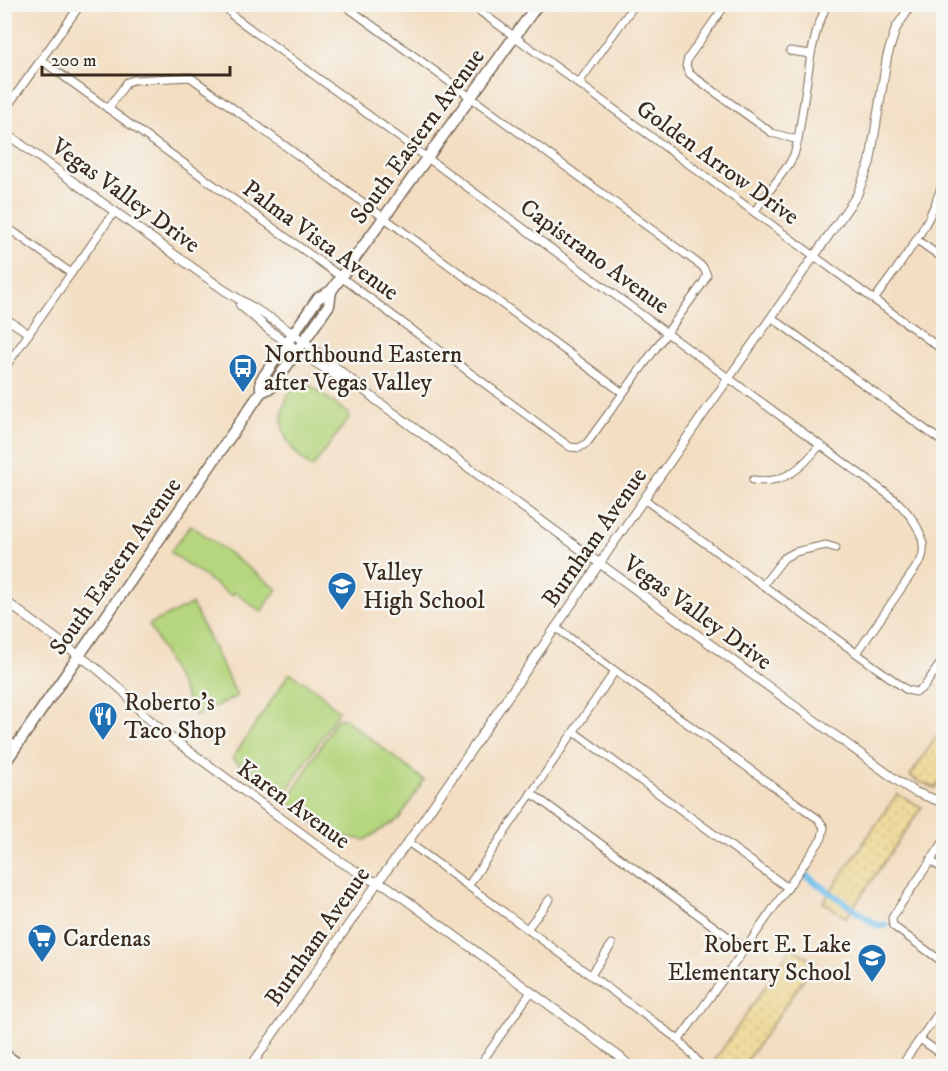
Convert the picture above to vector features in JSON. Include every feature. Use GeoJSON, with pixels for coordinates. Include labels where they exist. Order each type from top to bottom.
{"type":"FeatureCollection","features":[{"type":"Feature","properties":{"kind":"main road","name":"South Eastern Avenue"},"geometry":{"type":"LineString","coordinates":[[261,392],[261,380],[289,338],[318,298],[331,291],[538,4]]}},
{"type":"Feature","properties":{"kind":"main road","name":"South Eastern Avenue"},"geometry":{"type":"LineString","coordinates":[[4,764],[261,392],[272,387],[301,346],[329,305],[331,291]]}},
{"type":"Feature","properties":{"kind":"main road"},"geometry":{"type":"LineString","coordinates":[[4,1054],[21,1066]]}},
{"type":"Feature","properties":{"kind":"street"},"geometry":{"type":"LineString","coordinates":[[4,111],[81,4]]}},
{"type":"Feature","properties":{"kind":"street","name":"Capistrano Avenue"},"geometry":{"type":"LineString","coordinates":[[224,4],[233,16],[903,507],[921,537],[924,553],[857,653]]}},
{"type":"Feature","properties":{"kind":"street"},"geometry":{"type":"LineString","coordinates":[[108,109],[127,82],[190,78],[623,393],[703,284],[707,274],[703,267],[343,4]]}},
{"type":"Feature","properties":{"kind":"street","name":"Golden Arrow Drive"},"geometry":{"type":"LineString","coordinates":[[470,4],[944,351]]}},
{"type":"Feature","properties":{"kind":"street"},"geometry":{"type":"LineString","coordinates":[[578,84],[635,4]]}},
{"type":"Feature","properties":{"kind":"street"},"geometry":{"type":"LineString","coordinates":[[726,4],[688,58],[686,66],[690,74],[772,133],[798,140]]}},
{"type":"Feature","properties":{"kind":"street"},"geometry":{"type":"LineString","coordinates":[[754,212],[794,155],[817,29],[827,4]]}},
{"type":"Feature","properties":{"kind":"street","name":"Burnham Avenue"},"geometry":{"type":"LineString","coordinates":[[251,1066],[857,195],[870,162],[887,57],[896,28],[912,4]]}},
{"type":"Feature","properties":{"kind":"street"},"geometry":{"type":"LineString","coordinates":[[932,4],[944,13]]}},
{"type":"Feature","properties":{"kind":"street"},"geometry":{"type":"LineString","coordinates":[[790,51],[812,54]]}},
{"type":"Feature","properties":{"kind":"street","name":"Palma Vista Avenue"},"geometry":{"type":"LineString","coordinates":[[41,60],[341,277],[570,447],[579,448],[587,443],[623,393]]}},
{"type":"Feature","properties":{"kind":"street","name":"Vegas Valley Drive"},"geometry":{"type":"LineString","coordinates":[[4,132],[224,290],[269,330],[321,355],[376,400],[898,782],[915,792],[944,803]]}},
{"type":"Feature","properties":{"kind":"street"},"geometry":{"type":"LineString","coordinates":[[874,300],[917,240],[931,213],[944,175]]}},
{"type":"Feature","properties":{"kind":"street"},"geometry":{"type":"LineString","coordinates":[[4,369],[115,211]]}},
{"type":"Feature","properties":{"kind":"street"},"geometry":{"type":"LineString","coordinates":[[4,225],[71,273]]}},
{"type":"Feature","properties":{"kind":"street"},"geometry":{"type":"LineString","coordinates":[[917,240],[944,259]]}},
{"type":"Feature","properties":{"kind":"street"},"geometry":{"type":"LineString","coordinates":[[4,317],[29,334]]}},
{"type":"Feature","properties":{"kind":"street"},"geometry":{"type":"LineString","coordinates":[[771,317],[944,443]]}},
{"type":"Feature","properties":{"kind":"street"},"geometry":{"type":"LineString","coordinates":[[753,480],[764,482],[791,474],[808,460],[820,445]]}},
{"type":"Feature","properties":{"kind":"street"},"geometry":{"type":"LineString","coordinates":[[644,499],[907,690],[916,692],[924,687],[944,658]]}},
{"type":"Feature","properties":{"kind":"street"},"geometry":{"type":"LineString","coordinates":[[763,585],[784,558],[795,552],[825,545],[836,548]]}},
{"type":"Feature","properties":{"kind":"street","name":"Karen Avenue"},"geometry":{"type":"LineString","coordinates":[[4,600],[96,668],[144,715],[173,739],[338,860],[369,879],[387,886],[630,1066]]}},
{"type":"Feature","properties":{"kind":"street"},"geometry":{"type":"LineString","coordinates":[[555,627],[818,819],[824,827],[822,838],[680,1040]]}},
{"type":"Feature","properties":{"kind":"street"},"geometry":{"type":"LineString","coordinates":[[468,886],[615,671]]}},
{"type":"Feature","properties":{"kind":"street"},"geometry":{"type":"LineString","coordinates":[[574,732],[788,888]]}},
{"type":"Feature","properties":{"kind":"street"},"geometry":{"type":"LineString","coordinates":[[4,737],[17,746]]}},
{"type":"Feature","properties":{"kind":"street"},"geometry":{"type":"LineString","coordinates":[[531,793],[745,949]]}},
{"type":"Feature","properties":{"kind":"street"},"geometry":{"type":"LineString","coordinates":[[944,841],[895,913],[892,922],[893,926],[944,963]]}},
{"type":"Feature","properties":{"kind":"street"},"geometry":{"type":"LineString","coordinates":[[408,842],[680,1040],[702,1066]]}},
{"type":"Feature","properties":{"kind":"street"},"geometry":{"type":"LineString","coordinates":[[930,860],[944,870]]}},
{"type":"Feature","properties":{"kind":"street"},"geometry":{"type":"LineString","coordinates":[[527,929],[550,899]]}},
{"type":"Feature","properties":{"kind":"street"},"geometry":{"type":"LineString","coordinates":[[591,975],[612,944]]}},
{"type":"Feature","properties":{"kind":"street"},"geometry":{"type":"LineString","coordinates":[[479,1066],[531,992]]}},
{"type":"Feature","properties":{"kind":"street"},"geometry":{"type":"LineString","coordinates":[[901,1066],[944,1005]]}},
{"type":"Feature","properties":{"kind":"street"},"geometry":{"type":"LineString","coordinates":[[920,1039],[944,1056]]}},
{"type":"Feature","properties":{"kind":"sand"},"geometry":{"type":"Polygon","coordinates":[[[943,727],[943,776],[935,788],[910,776],[943,727]]]}},
{"type":"Feature","properties":{"kind":"sand"},"geometry":{"type":"Polygon","coordinates":[[[897,794],[922,807],[846,918],[823,902],[897,794]]]}},
{"type":"Feature","properties":{"kind":"sand"},"geometry":{"type":"Polygon","coordinates":[[[792,947],[815,963],[743,1066],[711,1066],[792,947]]]}},
{"type":"Feature","properties":{"kind":"green space"},"geometry":{"type":"Polygon","coordinates":[[[299,377],[349,414],[349,418],[312,468],[292,447],[283,426],[282,414],[285,403],[299,377]]]}},
{"type":"Feature","properties":{"kind":"green space"},"geometry":{"type":"Polygon","coordinates":[[[191,525],[277,589],[261,612],[235,592],[232,596],[170,552],[191,525]]]}},
{"type":"Feature","properties":{"kind":"green space"},"geometry":{"type":"Polygon","coordinates":[[[192,604],[237,696],[196,716],[149,624],[192,604]]]}},
{"type":"Feature","properties":{"kind":"green space"},"geometry":{"type":"Polygon","coordinates":[[[289,674],[320,693],[339,711],[283,797],[232,759],[289,674]]]}},
{"type":"Feature","properties":{"kind":"green space"},"geometry":{"type":"Polygon","coordinates":[[[337,719],[345,719],[424,780],[400,818],[365,840],[325,833],[287,802],[337,719]]]}},
{"type":"Feature","properties":{"kind":"waterway"},"geometry":{"type":"LineString","coordinates":[[805,875],[878,926],[885,925]]}},
{"type":"Feature","properties":{"kind":"place","name":"Northbound Eastern after Vegas Valley"},"geometry":{"type":"Point","coordinates":[243,394]}},
{"type":"Feature","properties":{"kind":"place","name":"Valley High School"},"geometry":{"type":"Point","coordinates":[342,612]}},
{"type":"Feature","properties":{"kind":"place","name":"Roberto's Taco Shop"},"geometry":{"type":"Point","coordinates":[103,742]}},
{"type":"Feature","properties":{"kind":"place","name":"Cardenas"},"geometry":{"type":"Point","coordinates":[42,964]}},
{"type":"Feature","properties":{"kind":"place","name":"Robert E. Lake Elementary School"},"geometry":{"type":"Point","coordinates":[872,984]}}]}
